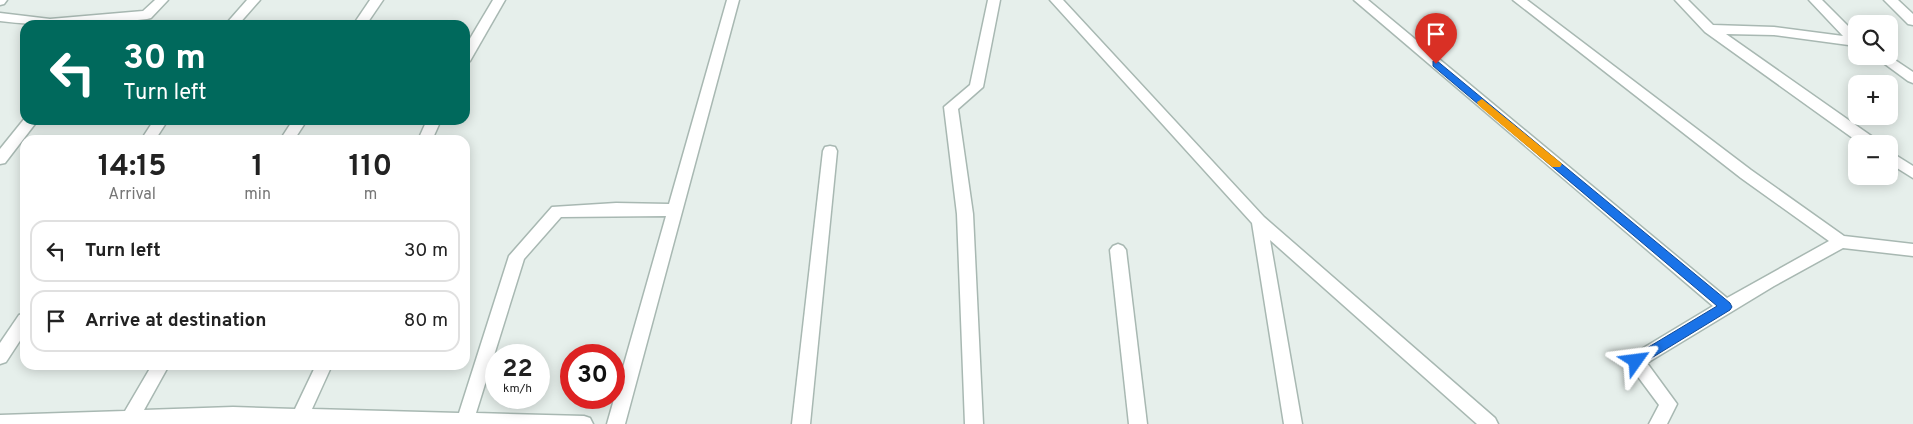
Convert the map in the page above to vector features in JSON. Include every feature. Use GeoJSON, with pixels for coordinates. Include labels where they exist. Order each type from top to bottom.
{"type":"FeatureCollection","features":[{"type":"Feature","properties":{"kind":"street"},"geometry":{"type":"LineString","coordinates":[[121,20],[147,15],[162,0]]}},
{"type":"Feature","properties":{"kind":"street"},"geometry":{"type":"LineString","coordinates":[[236,20],[254,0]]}},
{"type":"Feature","properties":{"kind":"street"},"geometry":{"type":"LineString","coordinates":[[363,20],[377,0]]}},
{"type":"Feature","properties":{"kind":"street"},"geometry":{"type":"LineString","coordinates":[[470,49],[499,0]]}},
{"type":"Feature","properties":{"kind":"street"},"geometry":{"type":"LineString","coordinates":[[616,424],[733,0]]}},
{"type":"Feature","properties":{"kind":"street"},"geometry":{"type":"LineString","coordinates":[[974,424],[965,214],[951,107],[976,87],[994,0]]}},
{"type":"Feature","properties":{"kind":"street"},"geometry":{"type":"LineString","coordinates":[[1056,0],[1259,221],[1489,424]]}},
{"type":"Feature","properties":{"kind":"street"},"geometry":{"type":"LineString","coordinates":[[1360,0],[1726,307]]}},
{"type":"Feature","properties":{"kind":"street"},"geometry":{"type":"LineString","coordinates":[[1519,0],[1746,174],[1841,242],[1913,250]]}},
{"type":"Feature","properties":{"kind":"street"},"geometry":{"type":"LineString","coordinates":[[1681,0],[1710,29],[1859,135]]}},
{"type":"Feature","properties":{"kind":"street"},"geometry":{"type":"LineString","coordinates":[[1815,0],[1848,34]]}},
{"type":"Feature","properties":{"kind":"street"},"geometry":{"type":"LineString","coordinates":[[1890,0],[1913,21]]}},
{"type":"Feature","properties":{"kind":"street"},"geometry":{"type":"LineString","coordinates":[[0,17],[25,20]]}},
{"type":"Feature","properties":{"kind":"street"},"geometry":{"type":"LineString","coordinates":[[1710,29],[1774,32],[1848,41]]}},
{"type":"Feature","properties":{"kind":"street"},"geometry":{"type":"LineString","coordinates":[[1894,65],[1913,78]]}},
{"type":"Feature","properties":{"kind":"street"},"geometry":{"type":"LineString","coordinates":[[0,159],[27,125]]}},
{"type":"Feature","properties":{"kind":"street"},"geometry":{"type":"LineString","coordinates":[[801,424],[830,151]]}},
{"type":"Feature","properties":{"kind":"street"},"geometry":{"type":"LineString","coordinates":[[1898,162],[1913,173]]}},
{"type":"Feature","properties":{"kind":"street"},"geometry":{"type":"LineString","coordinates":[[465,421],[517,256],[557,210],[675,210]]}},
{"type":"Feature","properties":{"kind":"street"},"geometry":{"type":"LineString","coordinates":[[1259,221],[1293,424]]}},
{"type":"Feature","properties":{"kind":"street"},"geometry":{"type":"LineString","coordinates":[[1658,424],[1668,404],[1636,361],[1726,307],[1841,242]]}},
{"type":"Feature","properties":{"kind":"street"},"geometry":{"type":"LineString","coordinates":[[1118,250],[1138,424]]}},
{"type":"Feature","properties":{"kind":"street"},"geometry":{"type":"LineString","coordinates":[[0,356],[20,328]]}},
{"type":"Feature","properties":{"kind":"street"},"geometry":{"type":"LineString","coordinates":[[129,421],[158,370]]}},
{"type":"Feature","properties":{"kind":"street"},"geometry":{"type":"LineString","coordinates":[[299,420],[322,370]]}},
{"type":"Feature","properties":{"kind":"street"},"geometry":{"type":"LineString","coordinates":[[0,423],[129,421],[233,415],[299,420],[584,424]]}},
{"type":"Feature","properties":{"kind":"slow traffic"},"geometry":{"type":"LineString","coordinates":[[1482,102],[1556,164]]}},
{"type":"Feature","properties":{"kind":"route"},"geometry":{"type":"LineString","coordinates":[[1436,64],[1726,307],[1636,361]]}}]}
